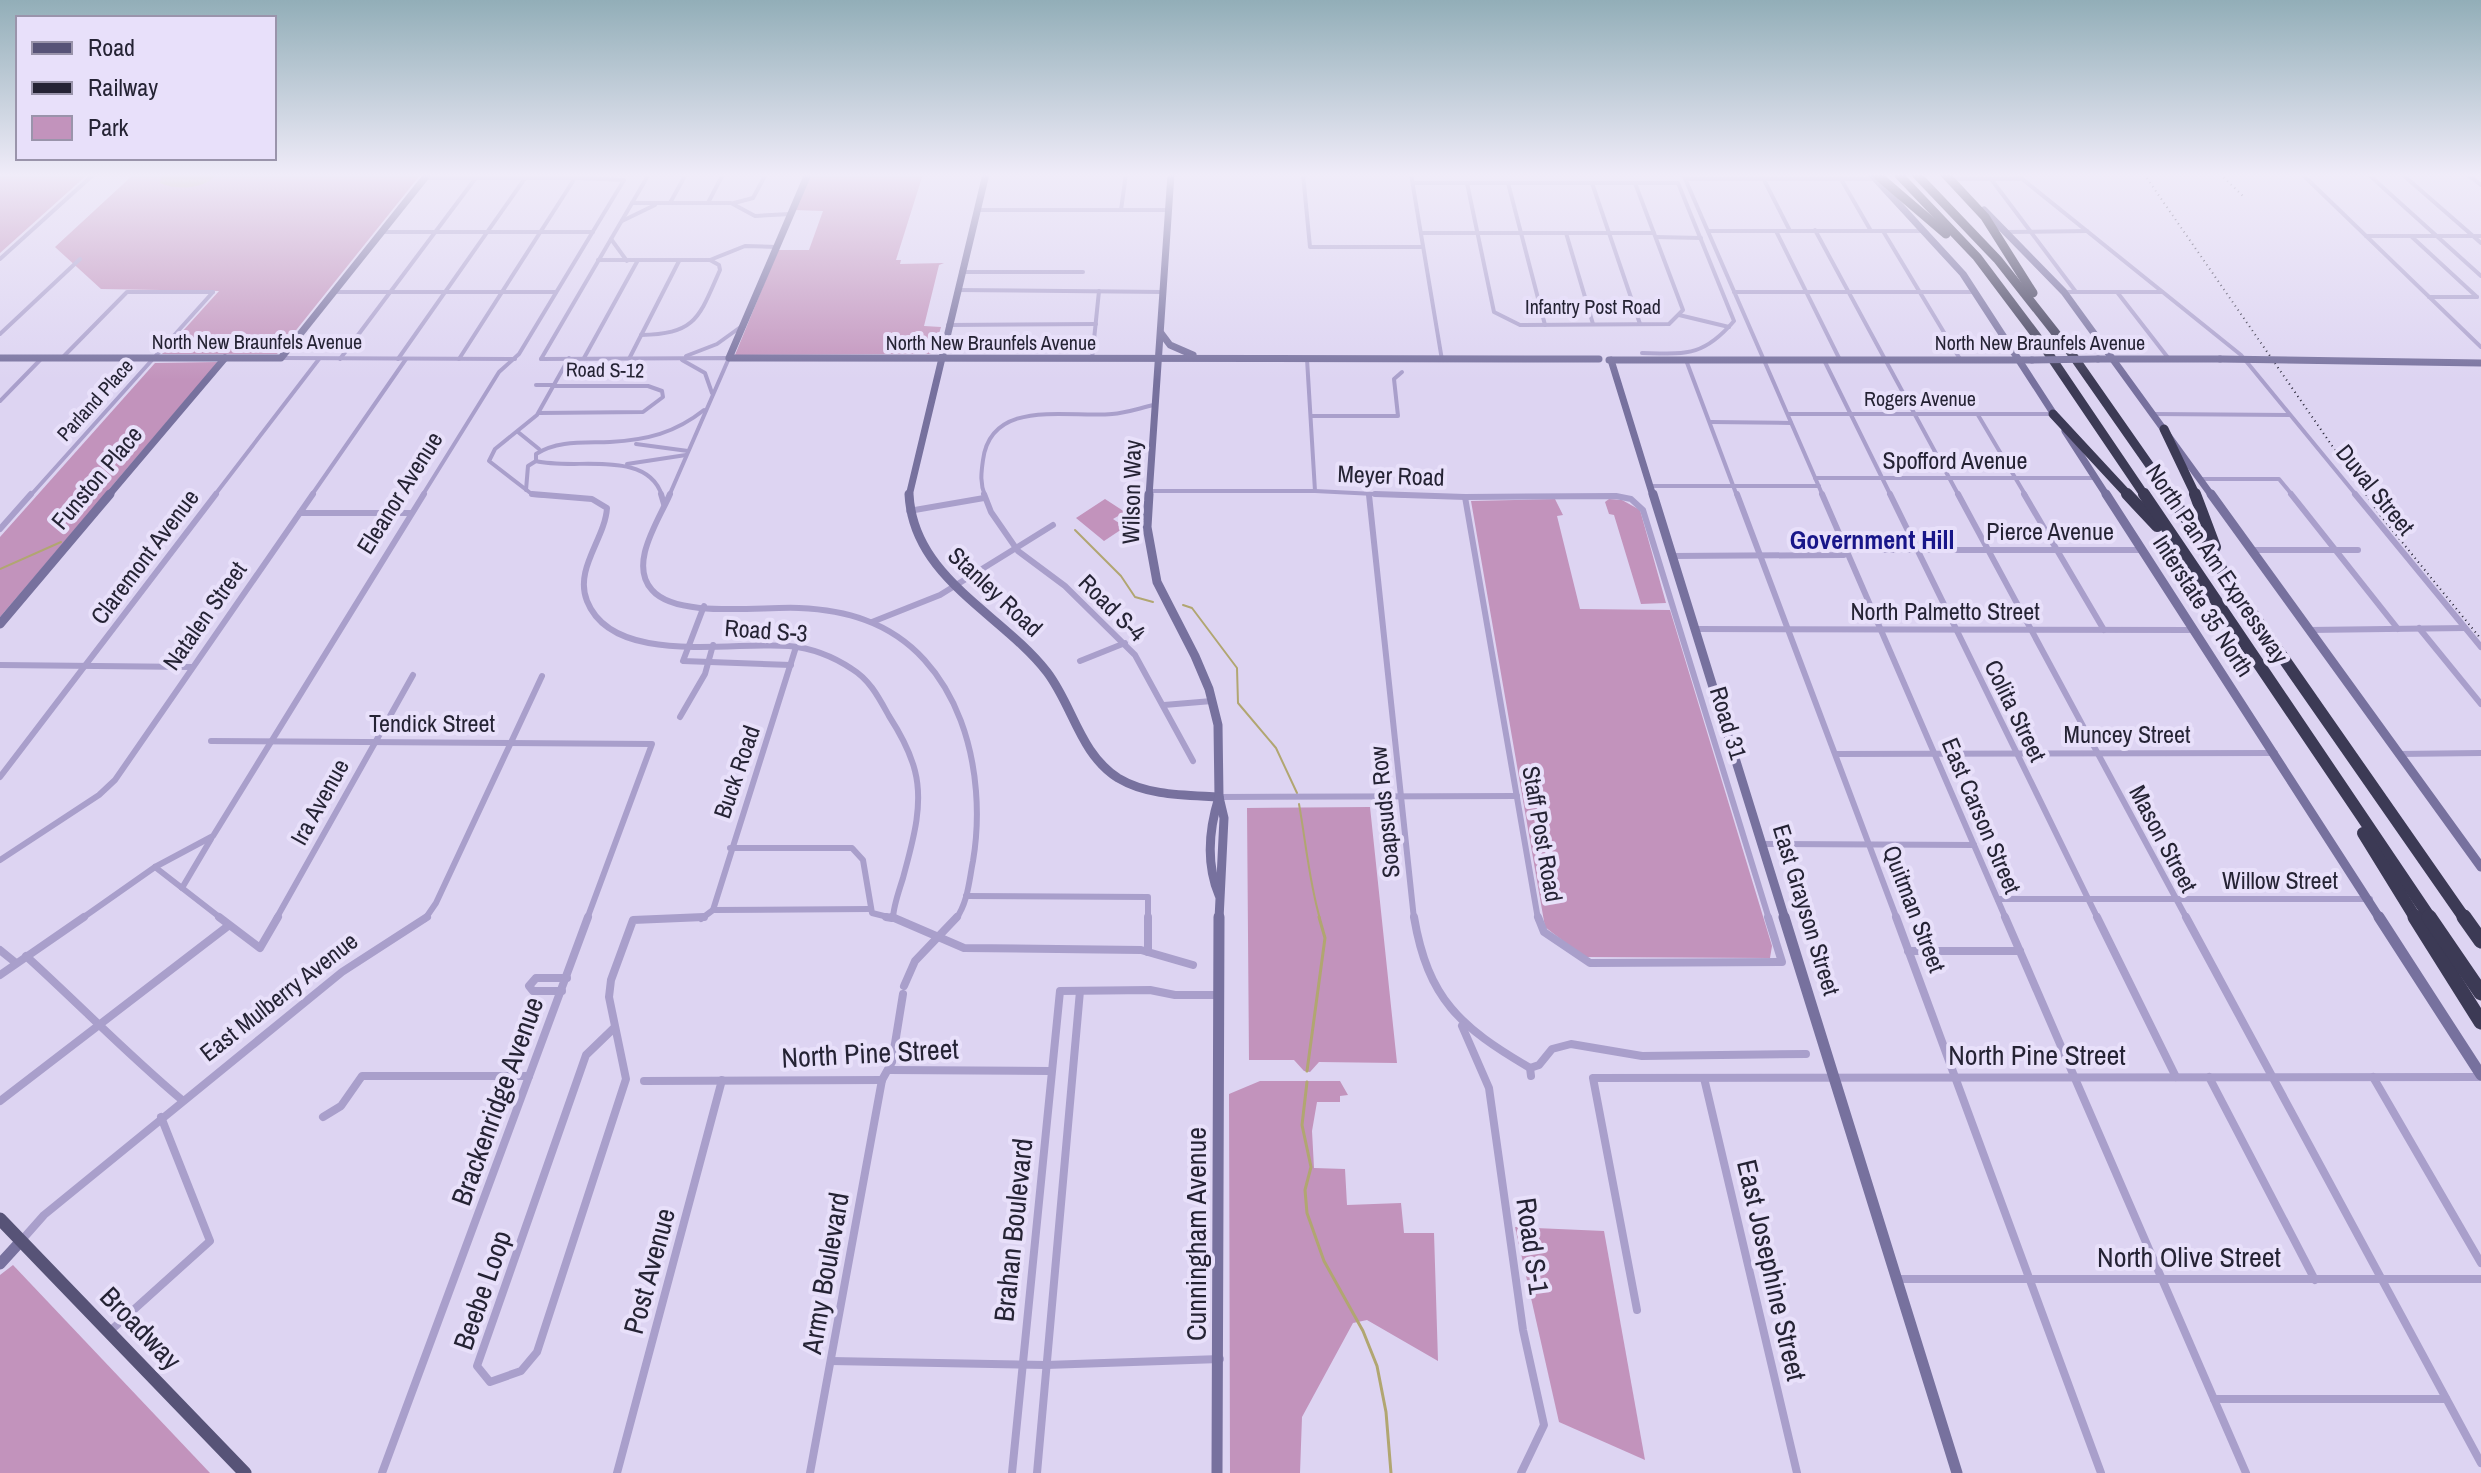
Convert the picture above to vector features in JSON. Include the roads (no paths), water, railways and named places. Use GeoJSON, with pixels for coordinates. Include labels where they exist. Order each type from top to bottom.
{"type":"FeatureCollection","features":[{"type":"Feature","properties":{"kind":"highway"},"geometry":{"type":"LineString","coordinates":[[1954,243],[2038,338]]}},
{"type":"Feature","properties":{"kind":"highway","name":"North Pan Am Expressway"},"geometry":{"type":"LineString","coordinates":[[1963,243],[2038,338],[2481,993]]}},
{"type":"Feature","properties":{"kind":"highway","name":"North Pan Am Expressway"},"geometry":{"type":"LineString","coordinates":[[1982,243],[2069,350],[2481,941]]}},
{"type":"Feature","properties":{"kind":"highway"},"geometry":{"type":"LineString","coordinates":[[2003,243],[2069,350]]}},
{"type":"Feature","properties":{"kind":"highway"},"geometry":{"type":"LineString","coordinates":[[2053,414],[2158,527],[2269,680]]}},
{"type":"Feature","properties":{"kind":"highway"},"geometry":{"type":"LineString","coordinates":[[2164,429],[2183,463],[2210,539],[2257,607],[2311,698]]}},
{"type":"Feature","properties":{"kind":"highway"},"geometry":{"type":"LineString","coordinates":[[2321,757],[2345,803],[2481,1022]]}},
{"type":"Feature","properties":{"kind":"main road","name":"Broadway"},"geometry":{"type":"LineString","coordinates":[[0,1219],[245,1473]]}},
{"type":"Feature","properties":{"kind":"street"},"geometry":{"type":"LineString","coordinates":[[0,259],[18,243]]}},
{"type":"Feature","properties":{"kind":"street"},"geometry":{"type":"LineString","coordinates":[[281,358],[373,243]]}},
{"type":"Feature","properties":{"kind":"street"},"geometry":{"type":"LineString","coordinates":[[340,359],[426,243]]}},
{"type":"Feature","properties":{"kind":"street","name":"Natalen Street"},"geometry":{"type":"LineString","coordinates":[[0,860],[99,795],[115,780],[300,513],[480,243]]}},
{"type":"Feature","properties":{"kind":"street"},"geometry":{"type":"LineString","coordinates":[[459,359],[533,243]]}},
{"type":"Feature","properties":{"kind":"street","name":"Eleanor Avenue"},"geometry":{"type":"LineString","coordinates":[[182,888],[499,372],[515,359],[586,243]]}},
{"type":"Feature","properties":{"kind":"street"},"geometry":{"type":"LineString","coordinates":[[609,243],[598,260],[710,260],[745,246],[777,247]]}},
{"type":"Feature","properties":{"kind":"street"},"geometry":{"type":"LineString","coordinates":[[612,243],[627,261]]}},
{"type":"Feature","properties":{"kind":"street"},"geometry":{"type":"LineString","coordinates":[[779,243],[643,558],[644,579],[650,591],[664,601],[704,606],[800,607],[840,612],[872,622],[904,643],[924,662],[956,709],[975,760],[979,796],[966,896],[957,918],[914,959],[904,990],[889,1070]]}},
{"type":"Feature","properties":{"kind":"street","name":"Stanley Road"},"geometry":{"type":"LineString","coordinates":[[968,243],[909,488],[909,511],[925,551],[955,585],[1033,655],[1066,700],[1093,755],[1107,770],[1152,791],[1219,797]]}},
{"type":"Feature","properties":{"kind":"street","name":"Wilson Way"},"geometry":{"type":"LineString","coordinates":[[1166,243],[1147,527],[1157,582],[1195,656],[1212,701],[1221,760],[1219,797],[1224,846],[1219,895],[1219,995]]}},
{"type":"Feature","properties":{"kind":"street"},"geometry":{"type":"LineString","coordinates":[[1310,243],[1310,247],[1423,247]]}},
{"type":"Feature","properties":{"kind":"street"},"geometry":{"type":"LineString","coordinates":[[1422,243],[1442,360]]}},
{"type":"Feature","properties":{"kind":"street","name":"Infantry Post Road"},"geometry":{"type":"LineString","coordinates":[[1479,243],[1494,312],[1520,325],[1669,324],[1683,310],[1658,243]]}},
{"type":"Feature","properties":{"kind":"street"},"geometry":{"type":"LineString","coordinates":[[1524,243],[1545,325]]}},
{"type":"Feature","properties":{"kind":"street"},"geometry":{"type":"LineString","coordinates":[[1569,243],[1593,324]]}},
{"type":"Feature","properties":{"kind":"street"},"geometry":{"type":"LineString","coordinates":[[1612,243],[1640,324]]}},
{"type":"Feature","properties":{"kind":"street"},"geometry":{"type":"LineString","coordinates":[[1642,353],[1700,353],[1714,346],[1729,327],[1734,313],[1703,243]]}},
{"type":"Feature","properties":{"kind":"street","name":"East Carson Street"},"geometry":{"type":"LineString","coordinates":[[1713,243],[2246,1473]]}},
{"type":"Feature","properties":{"kind":"street"},"geometry":{"type":"LineString","coordinates":[[1782,243],[1840,360]]}},
{"type":"Feature","properties":{"kind":"street","name":"Mason Street"},"geometry":{"type":"LineString","coordinates":[[1822,243],[2481,1463]]}},
{"type":"Feature","properties":{"kind":"street"},"geometry":{"type":"LineString","coordinates":[[1890,243],[1960,359]]}},
{"type":"Feature","properties":{"kind":"street","name":"Interstate 35 North"},"geometry":{"type":"LineString","coordinates":[[1933,243],[1975,292],[2370,899],[2481,1076]]}},
{"type":"Feature","properties":{"kind":"street"},"geometry":{"type":"LineString","coordinates":[[2016,243],[2064,292],[2481,867]]}},
{"type":"Feature","properties":{"kind":"street"},"geometry":{"type":"LineString","coordinates":[[2040,243],[2076,292]]}},
{"type":"Feature","properties":{"kind":"street","name":"Duval Street"},"geometry":{"type":"LineString","coordinates":[[2101,243],[2241,355],[2481,647]]}},
{"type":"Feature","properties":{"kind":"street"},"geometry":{"type":"LineString","coordinates":[[2373,243],[2481,347]]}},
{"type":"Feature","properties":{"kind":"street"},"geometry":{"type":"LineString","coordinates":[[2418,243],[2479,298]]}},
{"type":"Feature","properties":{"kind":"street"},"geometry":{"type":"LineString","coordinates":[[2444,243],[2481,276]]}},
{"type":"Feature","properties":{"kind":"street"},"geometry":{"type":"LineString","coordinates":[[0,334],[80,259]]}},
{"type":"Feature","properties":{"kind":"street","name":"North New Braunfels Avenue"},"geometry":{"type":"LineString","coordinates":[[598,260],[541,359],[2220,359],[2481,363]]}},
{"type":"Feature","properties":{"kind":"street"},"geometry":{"type":"LineString","coordinates":[[584,358],[638,260]]}},
{"type":"Feature","properties":{"kind":"street"},"geometry":{"type":"LineString","coordinates":[[641,335],[678,333],[695,324],[720,270],[719,265],[710,260]]}},
{"type":"Feature","properties":{"kind":"street"},"geometry":{"type":"LineString","coordinates":[[629,359],[679,261]]}},
{"type":"Feature","properties":{"kind":"street"},"geometry":{"type":"LineString","coordinates":[[961,272],[1083,272]]}},
{"type":"Feature","properties":{"kind":"street"},"geometry":{"type":"LineString","coordinates":[[957,290],[1163,292]]}},
{"type":"Feature","properties":{"kind":"street"},"geometry":{"type":"LineString","coordinates":[[1092,359],[1099,291]]}},
{"type":"Feature","properties":{"kind":"street","name":"Parland Place"},"geometry":{"type":"LineString","coordinates":[[0,529],[213,292],[127,292],[62,358]]}},
{"type":"Feature","properties":{"kind":"street"},"geometry":{"type":"LineString","coordinates":[[334,292],[556,292]]}},
{"type":"Feature","properties":{"kind":"street"},"geometry":{"type":"LineString","coordinates":[[1734,292],[1975,292]]}},
{"type":"Feature","properties":{"kind":"street"},"geometry":{"type":"LineString","coordinates":[[2064,292],[2162,292]]}},
{"type":"Feature","properties":{"kind":"street"},"geometry":{"type":"LineString","coordinates":[[2117,292],[2169,359]]}},
{"type":"Feature","properties":{"kind":"street"},"geometry":{"type":"LineString","coordinates":[[2429,297],[2479,298]]}},
{"type":"Feature","properties":{"kind":"street"},"geometry":{"type":"LineString","coordinates":[[1679,315],[1729,327]]}},
{"type":"Feature","properties":{"kind":"street"},"geometry":{"type":"LineString","coordinates":[[678,358],[723,341],[744,322]]}},
{"type":"Feature","properties":{"kind":"street"},"geometry":{"type":"LineString","coordinates":[[948,325],[1096,324]]}},
{"type":"Feature","properties":{"kind":"street"},"geometry":{"type":"LineString","coordinates":[[1160,332],[1170,345],[1185,353],[1228,359]]}},
{"type":"Feature","properties":{"kind":"street","name":"North New Braunfels Avenue"},"geometry":{"type":"LineString","coordinates":[[0,358],[515,359]]}},
{"type":"Feature","properties":{"kind":"street"},"geometry":{"type":"LineString","coordinates":[[0,401],[42,358]]}},
{"type":"Feature","properties":{"kind":"street","name":"Funston Place"},"geometry":{"type":"LineString","coordinates":[[0,624],[225,358]]}},
{"type":"Feature","properties":{"kind":"street","name":"Road S-3"},"geometry":{"type":"LineString","coordinates":[[569,358],[539,413],[495,449],[489,461],[538,496],[592,499],[607,508],[585,576],[587,601],[599,619],[642,642],[796,647],[834,660],[860,674],[874,688],[908,748],[918,798],[892,918]]}},
{"type":"Feature","properties":{"kind":"street"},"geometry":{"type":"LineString","coordinates":[[626,443],[669,433],[694,419],[710,400],[711,383],[705,373],[678,358]]}},
{"type":"Feature","properties":{"kind":"street","name":"Claremont Avenue"},"geometry":{"type":"LineString","coordinates":[[0,777],[319,359]]}},
{"type":"Feature","properties":{"kind":"street"},"geometry":{"type":"LineString","coordinates":[[1307,359],[1315,491]]}},
{"type":"Feature","properties":{"kind":"street","name":"East Grayson Street"},"geometry":{"type":"LineString","coordinates":[[1611,360],[1957,1473]]}},
{"type":"Feature","properties":{"kind":"street","name":"Quitman Street"},"geometry":{"type":"LineString","coordinates":[[1686,360],[2032,1279],[2101,1473]]}},
{"type":"Feature","properties":{"kind":"street","name":"Colita Street"},"geometry":{"type":"LineString","coordinates":[[1824,360],[2176,1077]]}},
{"type":"Feature","properties":{"kind":"street"},"geometry":{"type":"LineString","coordinates":[[1311,416],[1398,416],[1394,379],[1402,372]]}},
{"type":"Feature","properties":{"kind":"street"},"geometry":{"type":"LineString","coordinates":[[536,385],[554,385]]}},
{"type":"Feature","properties":{"kind":"street","name":"Road S-12"},"geometry":{"type":"LineString","coordinates":[[539,413],[643,412],[654,407],[663,397],[662,391],[648,386],[554,385]]}},
{"type":"Feature","properties":{"kind":"street"},"geometry":{"type":"LineString","coordinates":[[909,511],[984,498],[980,484],[982,462],[993,431],[1001,424],[1029,415],[1113,414],[1154,405]]}},
{"type":"Feature","properties":{"kind":"street","name":"Rogers Avenue"},"geometry":{"type":"LineString","coordinates":[[1711,422],[1850,415],[2053,414]]}},
{"type":"Feature","properties":{"kind":"street"},"geometry":{"type":"LineString","coordinates":[[2153,414],[2289,415]]}},
{"type":"Feature","properties":{"kind":"street"},"geometry":{"type":"LineString","coordinates":[[1978,415],[2104,630]]}},
{"type":"Feature","properties":{"kind":"street"},"geometry":{"type":"LineString","coordinates":[[518,432],[539,449]]}},
{"type":"Feature","properties":{"kind":"street"},"geometry":{"type":"LineString","coordinates":[[539,449],[556,443],[626,443],[687,453]]}},
{"type":"Feature","properties":{"kind":"street"},"geometry":{"type":"LineString","coordinates":[[526,490],[528,466],[536,461],[539,449]]}},
{"type":"Feature","properties":{"kind":"street"},"geometry":{"type":"LineString","coordinates":[[536,461],[549,465],[609,465],[687,453]]}},
{"type":"Feature","properties":{"kind":"street"},"geometry":{"type":"LineString","coordinates":[[609,465],[647,475],[662,490],[664,507]]}},
{"type":"Feature","properties":{"kind":"street","name":"Spofford Avenue"},"geometry":{"type":"LineString","coordinates":[[1650,486],[1881,479],[2096,478]]}},
{"type":"Feature","properties":{"kind":"street"},"geometry":{"type":"LineString","coordinates":[[2202,479],[2279,479],[2398,629]]}},
{"type":"Feature","properties":{"kind":"street","name":"Meyer Road"},"geometry":{"type":"LineString","coordinates":[[1148,491],[1315,491],[1369,495],[1616,496],[1632,499]]}},
{"type":"Feature","properties":{"kind":"street","name":"Soapsuds Row"},"geometry":{"type":"LineString","coordinates":[[1369,495],[1416,938],[1430,982],[1460,1023],[1474,1036],[1530,1072],[1552,1049],[1571,1044],[1642,1056],[1806,1054]]}},
{"type":"Feature","properties":{"kind":"street","name":"Staff Post Road"},"geometry":{"type":"LineString","coordinates":[[1465,496],[1539,923],[1544,932],[1590,963],[1782,962]]}},
{"type":"Feature","properties":{"kind":"street","name":"Road S-4"},"geometry":{"type":"LineString","coordinates":[[984,498],[1016,547],[1065,586],[1125,643],[1164,705],[1193,761]]}},
{"type":"Feature","properties":{"kind":"street","name":"Road 31"},"geometry":{"type":"LineString","coordinates":[[1632,499],[1643,510],[1782,962]]}},
{"type":"Feature","properties":{"kind":"street"},"geometry":{"type":"LineString","coordinates":[[300,513],[411,513]]}},
{"type":"Feature","properties":{"kind":"street"},"geometry":{"type":"LineString","coordinates":[[872,622],[934,597],[1053,525]]}},
{"type":"Feature","properties":{"kind":"street","name":"Pierce Avenue"},"geometry":{"type":"LineString","coordinates":[[1672,556],[1844,555],[1846,550],[2143,550]]}},
{"type":"Feature","properties":{"kind":"street"},"geometry":{"type":"LineString","coordinates":[[2252,550],[2358,550]]}},
{"type":"Feature","properties":{"kind":"street"},"geometry":{"type":"LineString","coordinates":[[704,606],[683,661],[791,665]]}},
{"type":"Feature","properties":{"kind":"street"},"geometry":{"type":"LineString","coordinates":[[2419,628],[2481,704]]}},
{"type":"Feature","properties":{"kind":"street"},"geometry":{"type":"LineString","coordinates":[[2308,630],[2465,628]]}},
{"type":"Feature","properties":{"kind":"street","name":"North Palmetto Street"},"geometry":{"type":"LineString","coordinates":[[1696,629],[2194,630]]}},
{"type":"Feature","properties":{"kind":"street"},"geometry":{"type":"LineString","coordinates":[[1080,661],[1125,643]]}},
{"type":"Feature","properties":{"kind":"street"},"geometry":{"type":"LineString","coordinates":[[680,717],[708,663],[713,645]]}},
{"type":"Feature","properties":{"kind":"street","name":"Buck Road"},"geometry":{"type":"LineString","coordinates":[[713,910],[730,848],[796,647]]}},
{"type":"Feature","properties":{"kind":"street"},"geometry":{"type":"LineString","coordinates":[[0,665],[192,667]]}},
{"type":"Feature","properties":{"kind":"street","name":"Ira Avenue"},"geometry":{"type":"LineString","coordinates":[[228,926],[260,948],[413,675]]}},
{"type":"Feature","properties":{"kind":"street","name":"East Mulberry Avenue"},"geometry":{"type":"LineString","coordinates":[[0,1264],[44,1215],[161,1117],[352,964],[425,919],[436,903],[542,676]]}},
{"type":"Feature","properties":{"kind":"street"},"geometry":{"type":"LineString","coordinates":[[1164,705],[1212,701]]}},
{"type":"Feature","properties":{"kind":"street","name":"Tendick Street"},"geometry":{"type":"LineString","coordinates":[[211,741],[652,744]]}},
{"type":"Feature","properties":{"kind":"street","name":"Brackenridge Avenue"},"geometry":{"type":"LineString","coordinates":[[382,1473],[652,744]]}},
{"type":"Feature","properties":{"kind":"street","name":"Muncey Street"},"geometry":{"type":"LineString","coordinates":[[1836,754],[2275,753]]}},
{"type":"Feature","properties":{"kind":"street"},"geometry":{"type":"LineString","coordinates":[[2398,754],[2481,753]]}},
{"type":"Feature","properties":{"kind":"street"},"geometry":{"type":"LineString","coordinates":[[1219,797],[1517,796]]}},
{"type":"Feature","properties":{"kind":"street"},"geometry":{"type":"LineString","coordinates":[[0,975],[155,867],[213,836]]}},
{"type":"Feature","properties":{"kind":"street"},"geometry":{"type":"LineString","coordinates":[[1762,844],[1974,845]]}},
{"type":"Feature","properties":{"kind":"street"},"geometry":{"type":"LineString","coordinates":[[730,848],[852,848],[860,852],[865,860],[870,909]]}},
{"type":"Feature","properties":{"kind":"street"},"geometry":{"type":"LineString","coordinates":[[0,1101],[228,926],[155,867]]}},
{"type":"Feature","properties":{"kind":"street"},"geometry":{"type":"LineString","coordinates":[[966,896],[1148,897],[1148,952]]}},
{"type":"Feature","properties":{"kind":"street","name":"Willow Street"},"geometry":{"type":"LineString","coordinates":[[1998,899],[2370,899]]}},
{"type":"Feature","properties":{"kind":"street"},"geometry":{"type":"LineString","coordinates":[[614,1028],[609,997],[611,980],[633,920],[700,919],[713,910],[870,909],[935,937],[973,949],[1148,952],[1193,965]]}},
{"type":"Feature","properties":{"kind":"street"},"geometry":{"type":"LineString","coordinates":[[0,950],[16,963]]}},
{"type":"Feature","properties":{"kind":"street"},"geometry":{"type":"LineString","coordinates":[[1908,951],[2020,951]]}},
{"type":"Feature","properties":{"kind":"street"},"geometry":{"type":"LineString","coordinates":[[26,956],[102,1025],[111,1040],[182,1100]]}},
{"type":"Feature","properties":{"kind":"street"},"geometry":{"type":"LineString","coordinates":[[562,991],[533,991],[529,986],[536,978],[567,978]]}},
{"type":"Feature","properties":{"kind":"street"},"geometry":{"type":"LineString","coordinates":[[1080,991],[1150,990],[1175,995],[1219,995]]}},
{"type":"Feature","properties":{"kind":"street","name":"Brahan Boulevard"},"geometry":{"type":"LineString","coordinates":[[1012,1473],[1060,991],[1080,991],[1037,1473]]}},
{"type":"Feature","properties":{"kind":"street","name":"Cunningham Avenue"},"geometry":{"type":"LineString","coordinates":[[1217,1473],[1220,1359],[1219,995]]}},
{"type":"Feature","properties":{"kind":"street","name":"Road S-1"},"geometry":{"type":"LineString","coordinates":[[1460,1023],[1489,1088],[1523,1330],[1544,1425],[1541,1437],[1521,1473]]}},
{"type":"Feature","properties":{"kind":"street","name":"Beebe Loop"},"geometry":{"type":"LineString","coordinates":[[614,1028],[626,1079],[537,1352],[521,1371],[490,1382],[477,1366],[586,1055],[614,1028]]}},
{"type":"Feature","properties":{"kind":"street","name":"North Pine Street"},"geometry":{"type":"LineString","coordinates":[[644,1081],[882,1080],[889,1070],[1051,1071]]}},
{"type":"Feature","properties":{"kind":"street"},"geometry":{"type":"LineString","coordinates":[[323,1117],[341,1106],[362,1076],[529,1076]]}},
{"type":"Feature","properties":{"kind":"street","name":"North Pine Street"},"geometry":{"type":"LineString","coordinates":[[1637,1310],[1593,1078],[2481,1076]]}},
{"type":"Feature","properties":{"kind":"street"},"geometry":{"type":"LineString","coordinates":[[2209,1077],[2315,1280]]}},
{"type":"Feature","properties":{"kind":"street"},"geometry":{"type":"LineString","coordinates":[[2373,1077],[2481,1263]]}},
{"type":"Feature","properties":{"kind":"street","name":"East Josephine Street"},"geometry":{"type":"LineString","coordinates":[[1704,1078],[1797,1473]]}},
{"type":"Feature","properties":{"kind":"street","name":"Post Avenue"},"geometry":{"type":"LineString","coordinates":[[617,1473],[722,1080]]}},
{"type":"Feature","properties":{"kind":"street","name":"Army Boulevard"},"geometry":{"type":"LineString","coordinates":[[810,1473],[882,1080]]}},
{"type":"Feature","properties":{"kind":"street"},"geometry":{"type":"LineString","coordinates":[[109,1332],[210,1241],[161,1117]]}},
{"type":"Feature","properties":{"kind":"street","name":"North Olive Street"},"geometry":{"type":"LineString","coordinates":[[1897,1279],[2478,1279]]}},
{"type":"Feature","properties":{"kind":"street"},"geometry":{"type":"LineString","coordinates":[[2478,1279],[2481,1289]]}},
{"type":"Feature","properties":{"kind":"street"},"geometry":{"type":"LineString","coordinates":[[831,1361],[1046,1365],[1220,1359]]}},
{"type":"Feature","properties":{"kind":"street"},"geometry":{"type":"LineString","coordinates":[[2214,1399],[2446,1399]]}},
{"type":"Feature","properties":{"kind":"waterway"},"geometry":{"type":"LineString","coordinates":[[1075,530],[1121,576],[1135,597],[1153,602]]}},
{"type":"Feature","properties":{"kind":"waterway"},"geometry":{"type":"LineString","coordinates":[[0,569],[61,542]]}},
{"type":"Feature","properties":{"kind":"waterway"},"geometry":{"type":"LineString","coordinates":[[1183,605],[1192,608],[1237,668],[1238,703],[1276,748],[1297,793]]}},
{"type":"Feature","properties":{"kind":"waterway"},"geometry":{"type":"LineString","coordinates":[[1299,804],[1320,919]]}},
{"type":"Feature","properties":{"kind":"waterway"},"geometry":{"type":"LineString","coordinates":[[1307,1071],[1325,938],[1319,917]]}},
{"type":"Feature","properties":{"kind":"waterway"},"geometry":{"type":"LineString","coordinates":[[1307,1082],[1302,1125],[1311,1167],[1305,1190],[1307,1213],[1324,1261],[1363,1331],[1377,1366],[1386,1412],[1391,1473]]}},
{"type":"Feature","properties":{"kind":"railway"},"geometry":{"type":"LineString","coordinates":[[2192,243],[2380,515],[2481,639]]}},
{"type":"Feature","properties":{"kind":"district","name":"Government Hill"},"geometry":{"type":"Point","coordinates":[1872,540]}}]}
